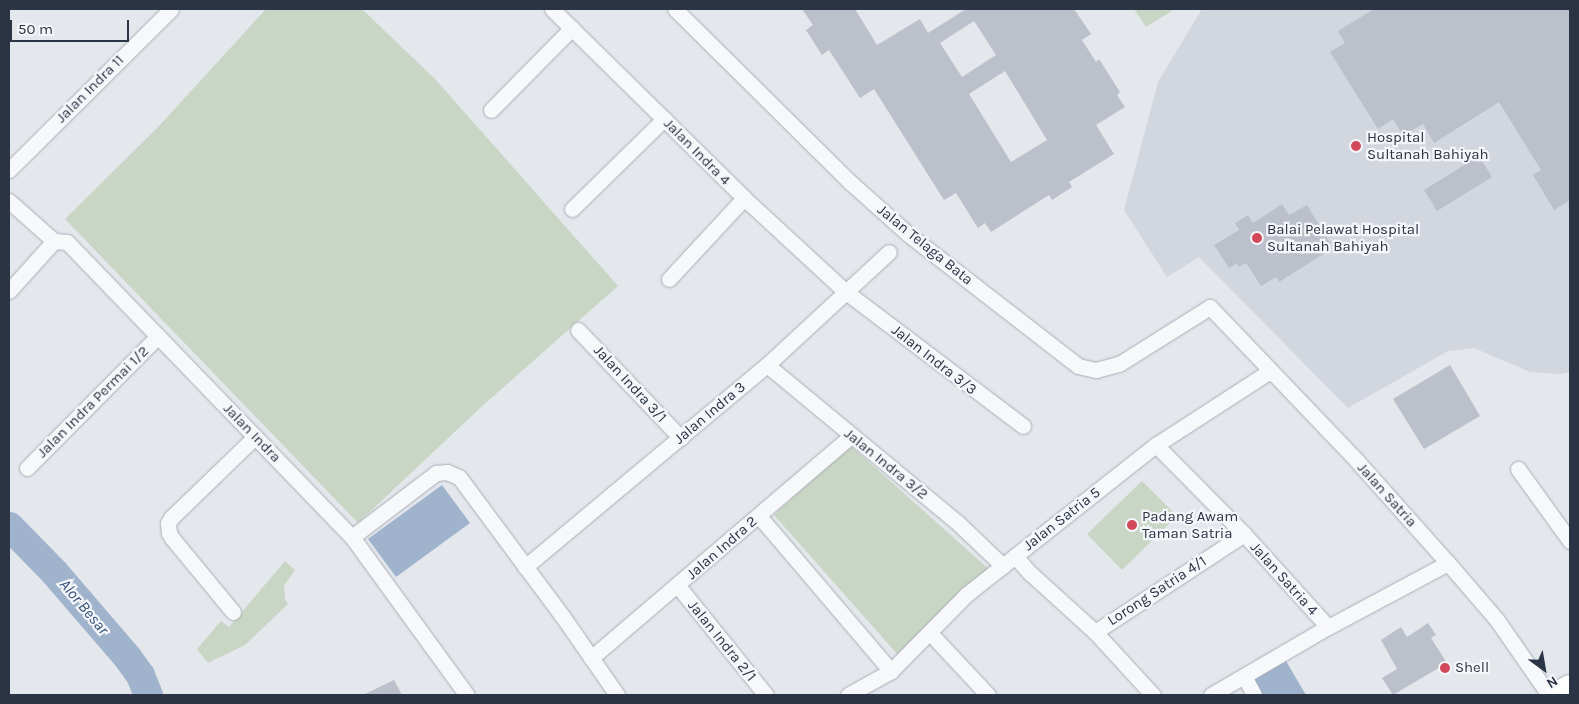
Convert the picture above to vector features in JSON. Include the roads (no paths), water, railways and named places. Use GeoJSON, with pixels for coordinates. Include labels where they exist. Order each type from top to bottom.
{"type":"FeatureCollection","features":[{"type":"Feature","properties":{"kind":"highway"},"geometry":{"type":"LineString","coordinates":[[1558,695],[1570,688]]}},
{"type":"Feature","properties":{"kind":"street","name":"Jalan Indra 11"},"geometry":{"type":"LineString","coordinates":[[9,170],[171,9]]}},
{"type":"Feature","properties":{"kind":"street","name":"Jalan Indra 4"},"geometry":{"type":"LineString","coordinates":[[552,9],[744,198],[846,292]]}},
{"type":"Feature","properties":{"kind":"street","name":"Jalan Telaga Bata"},"geometry":{"type":"LineString","coordinates":[[675,9],[844,176],[908,234],[1078,366],[1096,370],[1119,364],[1210,307]]}},
{"type":"Feature","properties":{"kind":"street"},"geometry":{"type":"LineString","coordinates":[[491,110],[572,28]]}},
{"type":"Feature","properties":{"kind":"street"},"geometry":{"type":"LineString","coordinates":[[572,208],[664,119]]}},
{"type":"Feature","properties":{"kind":"street"},"geometry":{"type":"LineString","coordinates":[[669,279],[744,198]]}},
{"type":"Feature","properties":{"kind":"street","name":"Jalan Indra"},"geometry":{"type":"LineString","coordinates":[[9,201],[54,241],[67,242],[352,537],[467,695]]}},
{"type":"Feature","properties":{"kind":"street"},"geometry":{"type":"LineString","coordinates":[[9,291],[54,241]]}},
{"type":"Feature","properties":{"kind":"street","name":"Jalan Indra 3"},"geometry":{"type":"LineString","coordinates":[[525,567],[767,365],[889,252]]}},
{"type":"Feature","properties":{"kind":"street","name":"Jalan Indra 3/3"},"geometry":{"type":"LineString","coordinates":[[846,292],[1023,426]]}},
{"type":"Feature","properties":{"kind":"street","name":"Jalan Satria"},"geometry":{"type":"LineString","coordinates":[[1210,307],[1357,461],[1448,563],[1497,620],[1549,695]]}},
{"type":"Feature","properties":{"kind":"street","name":"Jalan Indra 3/1"},"geometry":{"type":"LineString","coordinates":[[578,330],[681,438]]}},
{"type":"Feature","properties":{"kind":"street","name":"Jalan Indra Permai 1/2"},"geometry":{"type":"LineString","coordinates":[[27,468],[158,336]]}},
{"type":"Feature","properties":{"kind":"street","name":"Jalan Indra 3/2"},"geometry":{"type":"LineString","coordinates":[[767,365],[958,524],[1003,566]]}},
{"type":"Feature","properties":{"kind":"street","name":"Jalan Satria 5"},"geometry":{"type":"LineString","coordinates":[[848,695],[891,671],[930,634],[967,594],[1156,445],[1270,371]]}},
{"type":"Feature","properties":{"kind":"street","name":"Jalan Indra 2"},"geometry":{"type":"LineString","coordinates":[[592,658],[851,436]]}},
{"type":"Feature","properties":{"kind":"street"},"geometry":{"type":"LineString","coordinates":[[233,612],[169,534],[168,523],[170,518],[255,437]]}},
{"type":"Feature","properties":{"kind":"street","name":"Jalan Satria 4"},"geometry":{"type":"LineString","coordinates":[[1156,445],[1244,534],[1328,628]]}},
{"type":"Feature","properties":{"kind":"street"},"geometry":{"type":"LineString","coordinates":[[1518,469],[1570,541]]}},
{"type":"Feature","properties":{"kind":"street"},"geometry":{"type":"LineString","coordinates":[[352,537],[436,473],[447,472],[459,477],[617,695]]}},
{"type":"Feature","properties":{"kind":"street"},"geometry":{"type":"LineString","coordinates":[[759,516],[891,671]]}},
{"type":"Feature","properties":{"kind":"street","name":"Lorong Satria 4/1"},"geometry":{"type":"LineString","coordinates":[[1095,632],[1244,534]]}},
{"type":"Feature","properties":{"kind":"street"},"geometry":{"type":"LineString","coordinates":[[1015,556],[1030,573],[1095,632],[1153,695]]}},
{"type":"Feature","properties":{"kind":"street"},"geometry":{"type":"LineString","coordinates":[[1211,695],[1328,628],[1448,563]]}},
{"type":"Feature","properties":{"kind":"street","name":"Jalan Indra 2/1"},"geometry":{"type":"LineString","coordinates":[[678,586],[766,695]]}},
{"type":"Feature","properties":{"kind":"street"},"geometry":{"type":"LineString","coordinates":[[930,634],[988,695]]}},
{"type":"Feature","properties":{"kind":"street"},"geometry":{"type":"LineString","coordinates":[[1244,676],[1254,695]]}},
{"type":"Feature","properties":{"kind":"water"},"geometry":{"type":"Polygon","coordinates":[[[442,485],[470,523],[396,577],[368,539],[442,485]]]}},
{"type":"Feature","properties":{"kind":"water"},"geometry":{"type":"Polygon","coordinates":[[[1286,661],[1306,695],[1261,695],[1252,681],[1286,661]]]}},
{"type":"Feature","properties":{"kind":"waterway","name":"Alor Besar"},"geometry":{"type":"LineString","coordinates":[[9,526],[54,572],[127,657],[140,675],[148,695]]}},
{"type":"Feature","properties":{"kind":"place","name":"Hospital Sultanah Bahiyah"},"geometry":{"type":"Point","coordinates":[1356,146]}},
{"type":"Feature","properties":{"kind":"place","name":"Balai Pelawat Hospital Sultanah Bahiyah"},"geometry":{"type":"Point","coordinates":[1257,238]}},
{"type":"Feature","properties":{"kind":"place","name":"Padang Awam Taman Satria"},"geometry":{"type":"Point","coordinates":[1132,525]}},
{"type":"Feature","properties":{"kind":"place","name":"Shell"},"geometry":{"type":"Point","coordinates":[1445,668]}}]}
